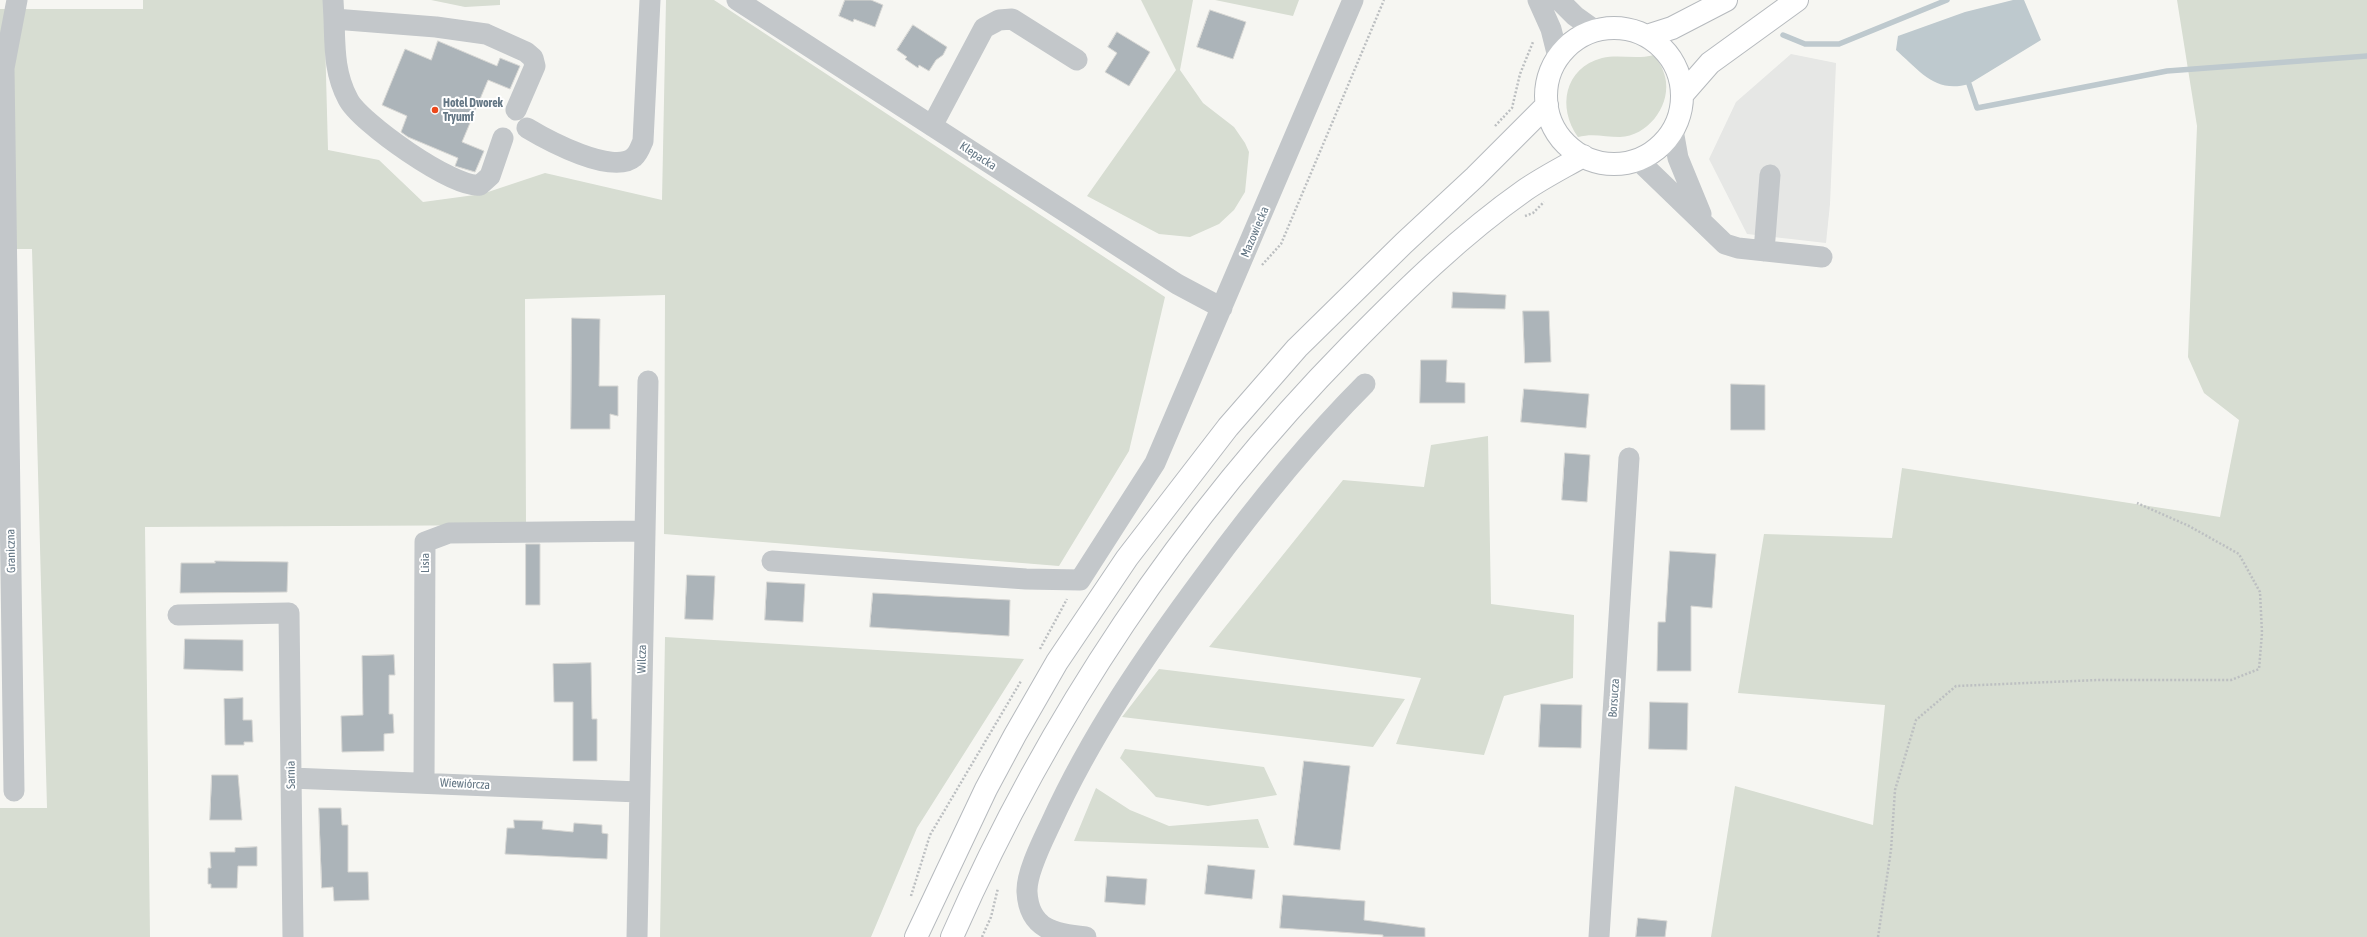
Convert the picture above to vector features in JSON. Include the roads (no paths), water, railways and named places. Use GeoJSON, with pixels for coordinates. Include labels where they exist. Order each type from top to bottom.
{"type":"FeatureCollection","features":[{"type":"Feature","properties":{"kind":"main road"},"geometry":{"type":"LineString","coordinates":[[1647,36],[1672,28],[1726,0]]}},
{"type":"Feature","properties":{"kind":"main road"},"geometry":{"type":"LineString","coordinates":[[1682,95],[1710,63],[1797,0]]}},
{"type":"Feature","properties":{"kind":"main road"},"geometry":{"type":"LineString","coordinates":[[1622,29],[1647,36],[1658,45],[1672,61],[1680,81],[1682,95],[1680,113],[1673,130],[1658,148],[1638,160],[1610,164],[1583,156],[1570,148],[1558,135],[1551,121],[1547,105],[1546,89],[1550,72],[1558,57],[1575,41],[1596,30],[1622,29]]}},
{"type":"Feature","properties":{"kind":"main road"},"geometry":{"type":"LineString","coordinates":[[916,937],[986,789],[1015,735],[1057,662],[1127,558],[1228,427],[1297,348],[1404,242],[1475,177],[1547,105]]}},
{"type":"Feature","properties":{"kind":"main road"},"geometry":{"type":"LineString","coordinates":[[952,937],[980,873],[1022,789],[1090,672],[1192,527],[1245,462],[1318,379],[1430,266],[1476,227],[1524,191],[1583,156]]}},
{"type":"Feature","properties":{"kind":"street","name":"Graniczna"},"geometry":{"type":"LineString","coordinates":[[14,791],[4,68],[17,0]]}},
{"type":"Feature","properties":{"kind":"street"},"geometry":{"type":"LineString","coordinates":[[527,128],[544,138],[604,163],[620,163],[634,158],[644,141],[650,0]]}},
{"type":"Feature","properties":{"kind":"street","name":"Klepacka"},"geometry":{"type":"LineString","coordinates":[[737,0],[1177,284],[1222,308]]}},
{"type":"Feature","properties":{"kind":"street","name":"Mazowiecka"},"geometry":{"type":"LineString","coordinates":[[772,561],[1018,578],[1080,580],[1156,463],[1353,0]]}},
{"type":"Feature","properties":{"kind":"street"},"geometry":{"type":"LineString","coordinates":[[1538,0],[1551,29],[1558,57]]}},
{"type":"Feature","properties":{"kind":"street"},"geometry":{"type":"LineString","coordinates":[[1560,0],[1575,16],[1596,30]]}},
{"type":"Feature","properties":{"kind":"street"},"geometry":{"type":"LineString","coordinates":[[504,138],[490,176],[480,185],[470,185],[425,164],[358,114],[348,100],[339,78],[335,61],[334,10],[486,34],[526,52],[533,58],[536,66],[516,110]]}},
{"type":"Feature","properties":{"kind":"street"},"geometry":{"type":"LineString","coordinates":[[932,126],[984,28],[999,20],[1012,19],[1077,60]]}},
{"type":"Feature","properties":{"kind":"street"},"geometry":{"type":"LineString","coordinates":[[1673,130],[1678,158],[1704,222]]}},
{"type":"Feature","properties":{"kind":"street"},"geometry":{"type":"LineString","coordinates":[[1638,160],[1704,222],[1715,237],[1725,244],[1738,248],[1822,258]]}},
{"type":"Feature","properties":{"kind":"street"},"geometry":{"type":"LineString","coordinates":[[1764,251],[1770,175]]}},
{"type":"Feature","properties":{"kind":"street","name":"Wilcza"},"geometry":{"type":"LineString","coordinates":[[637,937],[648,381]]}},
{"type":"Feature","properties":{"kind":"street"},"geometry":{"type":"LineString","coordinates":[[1086,937],[1057,934],[1038,923],[1032,912],[1027,891],[1035,857],[1062,798],[1138,668],[1182,606],[1276,482],[1365,384]]}},
{"type":"Feature","properties":{"kind":"street","name":"Borsucza"},"geometry":{"type":"LineString","coordinates":[[1600,937],[1629,458]]}},
{"type":"Feature","properties":{"kind":"street","name":"Lisia"},"geometry":{"type":"LineString","coordinates":[[424,782],[425,542],[449,533],[645,531]]}},
{"type":"Feature","properties":{"kind":"street","name":"Sarnia"},"geometry":{"type":"LineString","coordinates":[[178,615],[289,613],[293,937]]}},
{"type":"Feature","properties":{"kind":"street","name":"Wiewiórcza"},"geometry":{"type":"LineString","coordinates":[[291,778],[424,782],[639,792]]}},
{"type":"Feature","properties":{"kind":"waterway"},"geometry":{"type":"LineString","coordinates":[[1783,35],[1805,44],[1839,44],[1947,0]]}},
{"type":"Feature","properties":{"kind":"waterway"},"geometry":{"type":"LineString","coordinates":[[1969,84],[1977,108],[2167,71],[2367,56]]}},
{"type":"Feature","properties":{"kind":"place","name":"Hotel Dworek Tryumf"},"geometry":{"type":"Point","coordinates":[435,110]}}]}
